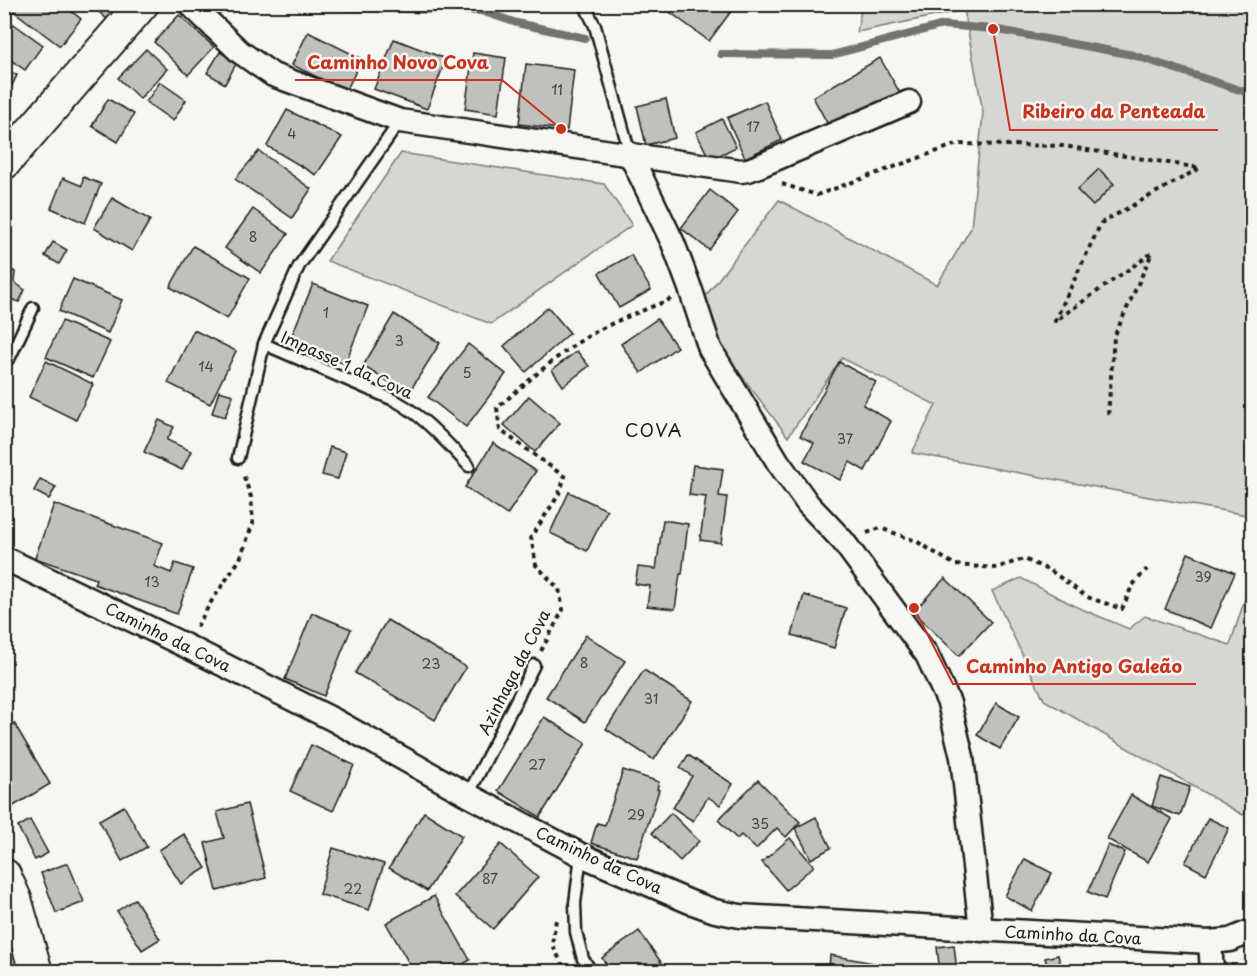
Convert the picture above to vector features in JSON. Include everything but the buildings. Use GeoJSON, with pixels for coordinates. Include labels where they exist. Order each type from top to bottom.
{"type":"FeatureCollection","features":[{"type":"Feature","properties":{"kind":"main road"},"geometry":{"type":"LineString","coordinates":[[4,163],[142,4]]}},
{"type":"Feature","properties":{"kind":"main road"},"geometry":{"type":"LineString","coordinates":[[4,874],[15,899],[36,972]]}},
{"type":"Feature","properties":{"kind":"street"},"geometry":{"type":"LineString","coordinates":[[190,4],[240,52],[273,75],[400,121],[741,171],[759,166],[909,102]]}},
{"type":"Feature","properties":{"kind":"street"},"geometry":{"type":"LineString","coordinates":[[630,154],[673,243],[710,349],[778,462],[808,504],[843,541],[927,655],[949,703],[962,757],[981,930]]}},
{"type":"Feature","properties":{"kind":"street","name":"Caminho da Cova"},"geometry":{"type":"LineString","coordinates":[[4,558],[334,720],[581,855],[715,911],[740,916],[1210,942],[1230,940],[1252,931]]}},
{"type":"Feature","properties":{"kind":"street"},"geometry":{"type":"LineString","coordinates":[[1210,942],[1212,972]]}},
{"type":"Feature","properties":{"kind":"lane"},"geometry":{"type":"LineString","coordinates":[[584,4],[595,26],[630,154]]}},
{"type":"Feature","properties":{"kind":"lane"},"geometry":{"type":"LineString","coordinates":[[238,458],[264,344],[299,266],[400,121]]}},
{"type":"Feature","properties":{"kind":"lane"},"geometry":{"type":"LineString","coordinates":[[4,363],[10,357],[33,308]]}},
{"type":"Feature","properties":{"kind":"lane","name":"Impasse 1 da Cova"},"geometry":{"type":"LineString","coordinates":[[264,344],[396,401],[431,427],[470,466]]}},
{"type":"Feature","properties":{"kind":"lane","name":"Azinhaga da Cova"},"geometry":{"type":"LineString","coordinates":[[468,795],[534,665]]}},
{"type":"Feature","properties":{"kind":"lane"},"geometry":{"type":"LineString","coordinates":[[581,855],[575,903],[576,932],[583,959],[592,972]]}},
{"type":"Feature","properties":{"kind":"path"},"geometry":{"type":"LineString","coordinates":[[741,171],[817,195],[957,144],[1063,146],[1200,168],[1101,224],[1055,321],[1152,252],[1114,337],[1108,416]]}},
{"type":"Feature","properties":{"kind":"path","name":"Azinhaga da Cova"},"geometry":{"type":"LineString","coordinates":[[534,665],[563,610],[559,589],[536,565],[531,537],[558,496],[565,477],[500,430],[497,408],[581,340],[618,320],[691,291]]}},
{"type":"Feature","properties":{"kind":"path"},"geometry":{"type":"LineString","coordinates":[[186,646],[208,605],[240,559],[253,523],[251,497],[238,458]]}},
{"type":"Feature","properties":{"kind":"path"},"geometry":{"type":"LineString","coordinates":[[843,541],[880,528],[916,541],[955,565],[996,568],[1024,559],[1051,571],[1087,597],[1122,609],[1132,586],[1147,569]]}},
{"type":"Feature","properties":{"kind":"shaded area"},"geometry":{"type":"Polygon","coordinates":[[[862,5],[1252,5],[1252,516],[912,453],[936,405],[842,358],[788,437],[722,350],[705,297],[779,200],[937,285],[971,228],[983,112],[964,10],[857,32],[862,5]]]}},
{"type":"Feature","properties":{"kind":"shaded area"},"geometry":{"type":"Polygon","coordinates":[[[401,153],[604,184],[632,225],[491,324],[327,261],[401,153]]]}},
{"type":"Feature","properties":{"kind":"shaded area"},"geometry":{"type":"Polygon","coordinates":[[[1252,577],[1252,807],[1243,815],[1044,700],[992,591],[1021,578],[1077,607],[1129,629],[1145,616],[1230,645],[1252,577]]]}},
{"type":"Feature","properties":{"kind":"waterway"},"geometry":{"type":"LineString","coordinates":[[331,7],[481,11],[517,23],[585,38]]}},
{"type":"Feature","properties":{"kind":"waterway"},"geometry":{"type":"LineString","coordinates":[[721,54],[832,55],[943,25],[993,29],[1133,55],[1252,94]]}},
{"type":"Feature","properties":{"kind":"place","name":"Ribeiro da Penteada"},"geometry":{"type":"Point","coordinates":[993,29]}},
{"type":"Feature","properties":{"kind":"place","name":"Caminho Novo Cova"},"geometry":{"type":"Point","coordinates":[561,129]}},
{"type":"Feature","properties":{"kind":"place","name":"Caminho Antigo Galeão"},"geometry":{"type":"Point","coordinates":[914,608]}},
{"type":"Feature","properties":{"kind":"district","name":"COVA"},"geometry":{"type":"Point","coordinates":[654,431]}}]}
